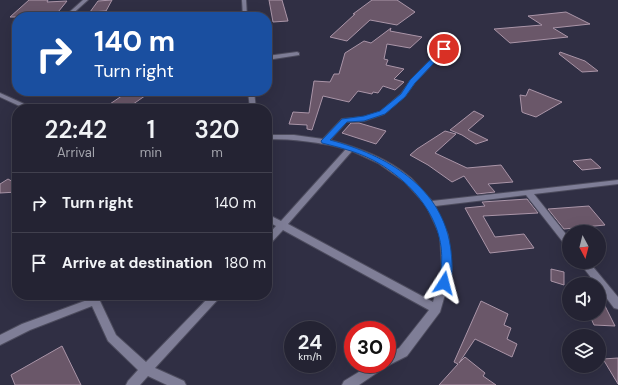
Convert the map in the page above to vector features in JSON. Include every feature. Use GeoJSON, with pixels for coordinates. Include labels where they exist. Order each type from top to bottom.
{"type":"FeatureCollection","features":[{"type":"Feature","properties":{"kind":"street"},"geometry":{"type":"LineString","coordinates":[[72,12],[86,0]]}},
{"type":"Feature","properties":{"kind":"street"},"geometry":{"type":"LineString","coordinates":[[244,0],[245,12]]}},
{"type":"Feature","properties":{"kind":"street"},"geometry":{"type":"LineString","coordinates":[[325,141],[344,120],[364,119],[382,113],[403,95],[413,81],[453,40]]}},
{"type":"Feature","properties":{"kind":"street"},"geometry":{"type":"LineString","coordinates":[[272,57],[297,54]]}},
{"type":"Feature","properties":{"kind":"street"},"geometry":{"type":"LineString","coordinates":[[0,95],[20,104]]}},
{"type":"Feature","properties":{"kind":"street"},"geometry":{"type":"LineString","coordinates":[[272,137],[325,141],[351,148],[382,161],[408,180],[430,204],[444,235],[447,270],[436,309],[403,352],[396,356]]}},
{"type":"Feature","properties":{"kind":"street"},"geometry":{"type":"LineString","coordinates":[[272,237],[351,148]]}},
{"type":"Feature","properties":{"kind":"street"},"geometry":{"type":"LineString","coordinates":[[430,204],[618,182]]}},
{"type":"Feature","properties":{"kind":"street"},"geometry":{"type":"LineString","coordinates":[[528,192],[562,235]]}},
{"type":"Feature","properties":{"kind":"street"},"geometry":{"type":"LineString","coordinates":[[272,219],[284,224],[436,309]]}},
{"type":"Feature","properties":{"kind":"street"},"geometry":{"type":"LineString","coordinates":[[590,269],[618,305]]}},
{"type":"Feature","properties":{"kind":"street"},"geometry":{"type":"LineString","coordinates":[[0,340],[26,327],[90,300]]}},
{"type":"Feature","properties":{"kind":"street"},"geometry":{"type":"LineString","coordinates":[[96,300],[112,338],[146,370],[180,385]]}},
{"type":"Feature","properties":{"kind":"street"},"geometry":{"type":"LineString","coordinates":[[132,385],[212,300]]}},
{"type":"Feature","properties":{"kind":"street"},"geometry":{"type":"LineString","coordinates":[[348,385],[367,373]]}},
{"type":"Feature","properties":{"kind":"building"},"geometry":{"type":"Polygon","coordinates":[[[29,0],[48,0],[47,2],[67,1],[58,12],[16,12],[29,0]]]}},
{"type":"Feature","properties":{"kind":"building"},"geometry":{"type":"Polygon","coordinates":[[[112,0],[106,11],[90,12],[98,1],[112,0]]]}},
{"type":"Feature","properties":{"kind":"building"},"geometry":{"type":"Polygon","coordinates":[[[269,0],[282,0],[288,21],[273,22],[269,0]]]}},
{"type":"Feature","properties":{"kind":"building"},"geometry":{"type":"Polygon","coordinates":[[[372,0],[397,0],[415,12],[397,25],[370,20],[347,41],[330,37],[355,14],[353,14],[372,0]]]}},
{"type":"Feature","properties":{"kind":"building"},"geometry":{"type":"Polygon","coordinates":[[[566,12],[590,24],[553,28],[568,37],[510,43],[494,29],[542,25],[528,16],[566,12]]]}},
{"type":"Feature","properties":{"kind":"building"},"geometry":{"type":"Polygon","coordinates":[[[391,28],[390,31],[422,37],[410,48],[387,44],[384,59],[388,60],[386,65],[404,69],[394,79],[404,82],[395,90],[383,86],[378,93],[373,92],[372,94],[358,91],[349,102],[323,96],[312,130],[307,129],[307,125],[289,124],[293,112],[309,113],[314,81],[330,82],[334,74],[339,74],[345,53],[364,41],[371,43],[391,28]]]}},
{"type":"Feature","properties":{"kind":"building"},"geometry":{"type":"Polygon","coordinates":[[[560,52],[585,61],[598,71],[582,72],[559,54],[560,52]]]}},
{"type":"Feature","properties":{"kind":"building"},"geometry":{"type":"Polygon","coordinates":[[[529,89],[562,102],[536,117],[524,113],[522,112],[520,95],[526,96],[529,89]]]}},
{"type":"Feature","properties":{"kind":"building"},"geometry":{"type":"Polygon","coordinates":[[[122,96],[145,96],[133,104],[110,104],[122,96]]]}},
{"type":"Feature","properties":{"kind":"building"},"geometry":{"type":"Polygon","coordinates":[[[474,111],[484,116],[468,130],[488,140],[476,144],[462,135],[450,130],[474,111]]]}},
{"type":"Feature","properties":{"kind":"building"},"geometry":{"type":"Polygon","coordinates":[[[351,123],[359,123],[386,131],[376,144],[342,133],[351,123]]]}},
{"type":"Feature","properties":{"kind":"building"},"geometry":{"type":"Polygon","coordinates":[[[445,131],[456,134],[435,153],[467,168],[501,165],[513,182],[488,184],[495,192],[477,194],[464,176],[452,182],[428,165],[410,155],[445,131]]]}},
{"type":"Feature","properties":{"kind":"building"},"geometry":{"type":"Polygon","coordinates":[[[591,159],[601,168],[582,170],[573,161],[591,159]]]}},
{"type":"Feature","properties":{"kind":"building"},"geometry":{"type":"Polygon","coordinates":[[[8,179],[12,181],[12,192],[0,193],[0,184],[8,179]]]}},
{"type":"Feature","properties":{"kind":"building"},"geometry":{"type":"Polygon","coordinates":[[[527,199],[538,213],[483,216],[495,237],[524,234],[534,248],[490,253],[465,208],[485,206],[482,202],[527,199]]]}},
{"type":"Feature","properties":{"kind":"building"},"geometry":{"type":"Polygon","coordinates":[[[589,206],[605,225],[562,225],[562,226],[548,209],[589,206]]]}},
{"type":"Feature","properties":{"kind":"building"},"geometry":{"type":"Polygon","coordinates":[[[551,269],[564,272],[562,284],[551,281],[551,269]]]}},
{"type":"Feature","properties":{"kind":"building"},"geometry":{"type":"Polygon","coordinates":[[[481,301],[508,314],[504,325],[511,328],[507,339],[517,344],[512,357],[475,339],[459,363],[465,357],[485,373],[483,376],[496,385],[439,385],[458,364],[454,362],[481,301]]]}},
{"type":"Feature","properties":{"kind":"building"},"geometry":{"type":"Polygon","coordinates":[[[606,308],[615,326],[594,325],[592,321],[606,321],[606,308]]]}},
{"type":"Feature","properties":{"kind":"building"},"geometry":{"type":"Polygon","coordinates":[[[62,346],[81,385],[15,385],[11,375],[62,346]]]}},
{"type":"Feature","properties":{"kind":"building"},"geometry":{"type":"Polygon","coordinates":[[[618,358],[618,384],[606,364],[606,359],[618,358]]]}},
{"type":"Feature","properties":{"kind":"route"},"geometry":{"type":"LineString","coordinates":[[444,49],[419,77],[413,81],[403,95],[382,113],[364,119],[344,120],[325,141],[351,148],[382,161],[408,180],[430,204],[444,235],[447,270],[444,283]]}}]}
